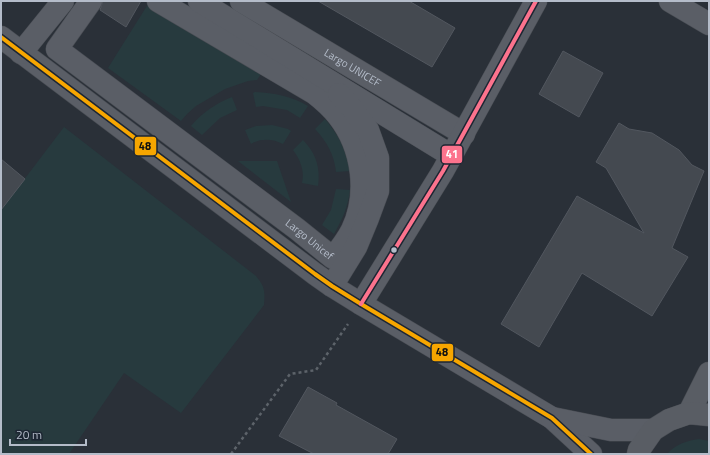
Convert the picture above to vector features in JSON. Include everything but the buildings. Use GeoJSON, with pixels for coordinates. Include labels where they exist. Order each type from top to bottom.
{"type":"FeatureCollection","features":[{"type":"Feature","properties":{"kind":"street"},"geometry":{"type":"LineString","coordinates":[[21,52],[63,1]]}},
{"type":"Feature","properties":{"kind":"street","name":"Largo Unicef"},"geometry":{"type":"LineString","coordinates":[[91,1],[57,49],[333,258],[344,245],[352,230],[358,213],[362,180],[360,163],[355,146],[339,117],[314,93],[158,1]]}},
{"type":"Feature","properties":{"kind":"street","name":"Largo UNICEF"},"geometry":{"type":"LineString","coordinates":[[199,1],[452,156]]}},
{"type":"Feature","properties":{"kind":"street","name":"Largo UNICEF"},"geometry":{"type":"LineString","coordinates":[[241,1],[464,134]]}},
{"type":"Feature","properties":{"kind":"street"},"geometry":{"type":"LineString","coordinates":[[361,304],[452,156],[536,1]]}},
{"type":"Feature","properties":{"kind":"street"},"geometry":{"type":"LineString","coordinates":[[670,1],[709,24]]}},
{"type":"Feature","properties":{"kind":"street"},"geometry":{"type":"LineString","coordinates":[[1,37],[309,270],[361,304],[552,418],[591,454]]}},
{"type":"Feature","properties":{"kind":"street","name":"Largo UNICEF"},"geometry":{"type":"LineString","coordinates":[[323,77],[351,107],[368,130],[378,158],[378,191],[356,247],[332,286]]}},
{"type":"Feature","properties":{"kind":"street"},"geometry":{"type":"LineString","coordinates":[[638,454],[639,450],[653,430],[669,420],[699,414],[709,373]]}},
{"type":"Feature","properties":{"kind":"street"},"geometry":{"type":"LineString","coordinates":[[552,418],[611,430],[653,430]]}},
{"type":"Feature","properties":{"kind":"path"},"geometry":{"type":"LineString","coordinates":[[231,454],[290,374],[316,370],[361,304]]}},
{"type":"Feature","properties":{"kind":"green space"},"geometry":{"type":"Polygon","coordinates":[[[150,1],[263,71],[257,80],[248,81],[225,89],[196,106],[181,121],[108,68],[150,1]]]}},
{"type":"Feature","properties":{"kind":"green space"},"geometry":{"type":"Polygon","coordinates":[[[253,93],[283,96],[308,106],[300,118],[287,110],[263,106],[256,107],[253,93]]]}},
{"type":"Feature","properties":{"kind":"green space"},"geometry":{"type":"Polygon","coordinates":[[[232,97],[237,110],[220,118],[202,135],[191,126],[210,109],[220,102],[232,97]]]}},
{"type":"Feature","properties":{"kind":"green space"},"geometry":{"type":"Polygon","coordinates":[[[325,119],[341,143],[347,157],[350,171],[336,172],[334,160],[329,149],[315,129],[325,119]]]}},
{"type":"Feature","properties":{"kind":"green space"},"geometry":{"type":"Polygon","coordinates":[[[272,125],[291,131],[283,144],[267,140],[251,144],[245,130],[256,126],[272,125]]]}},
{"type":"Feature","properties":{"kind":"green space"},"geometry":{"type":"Polygon","coordinates":[[[64,127],[256,276],[264,289],[264,305],[181,413],[124,373],[69,454],[1,454],[1,210],[64,127]]]}},
{"type":"Feature","properties":{"kind":"green space"},"geometry":{"type":"Polygon","coordinates":[[[303,140],[311,150],[317,163],[319,172],[318,186],[302,183],[303,174],[301,165],[293,150],[303,140]]]}},
{"type":"Feature","properties":{"kind":"green space"},"geometry":{"type":"Polygon","coordinates":[[[238,161],[277,161],[291,202],[238,161]]]}},
{"type":"Feature","properties":{"kind":"green space"},"geometry":{"type":"Polygon","coordinates":[[[336,189],[350,190],[348,202],[340,224],[334,234],[322,225],[331,210],[336,189]]]}},
{"type":"Feature","properties":{"kind":"green space"},"geometry":{"type":"Polygon","coordinates":[[[699,439],[709,441],[709,454],[667,454],[682,444],[699,439]]]}},
{"type":"Feature","properties":{"kind":"transit line","name":"41"},"geometry":{"type":"LineString","coordinates":[[361,304],[443,171],[536,1]]}},
{"type":"Feature","properties":{"kind":"transit line","name":"48"},"geometry":{"type":"LineString","coordinates":[[1,37],[315,274],[361,304],[552,418],[591,454]]}}]}
